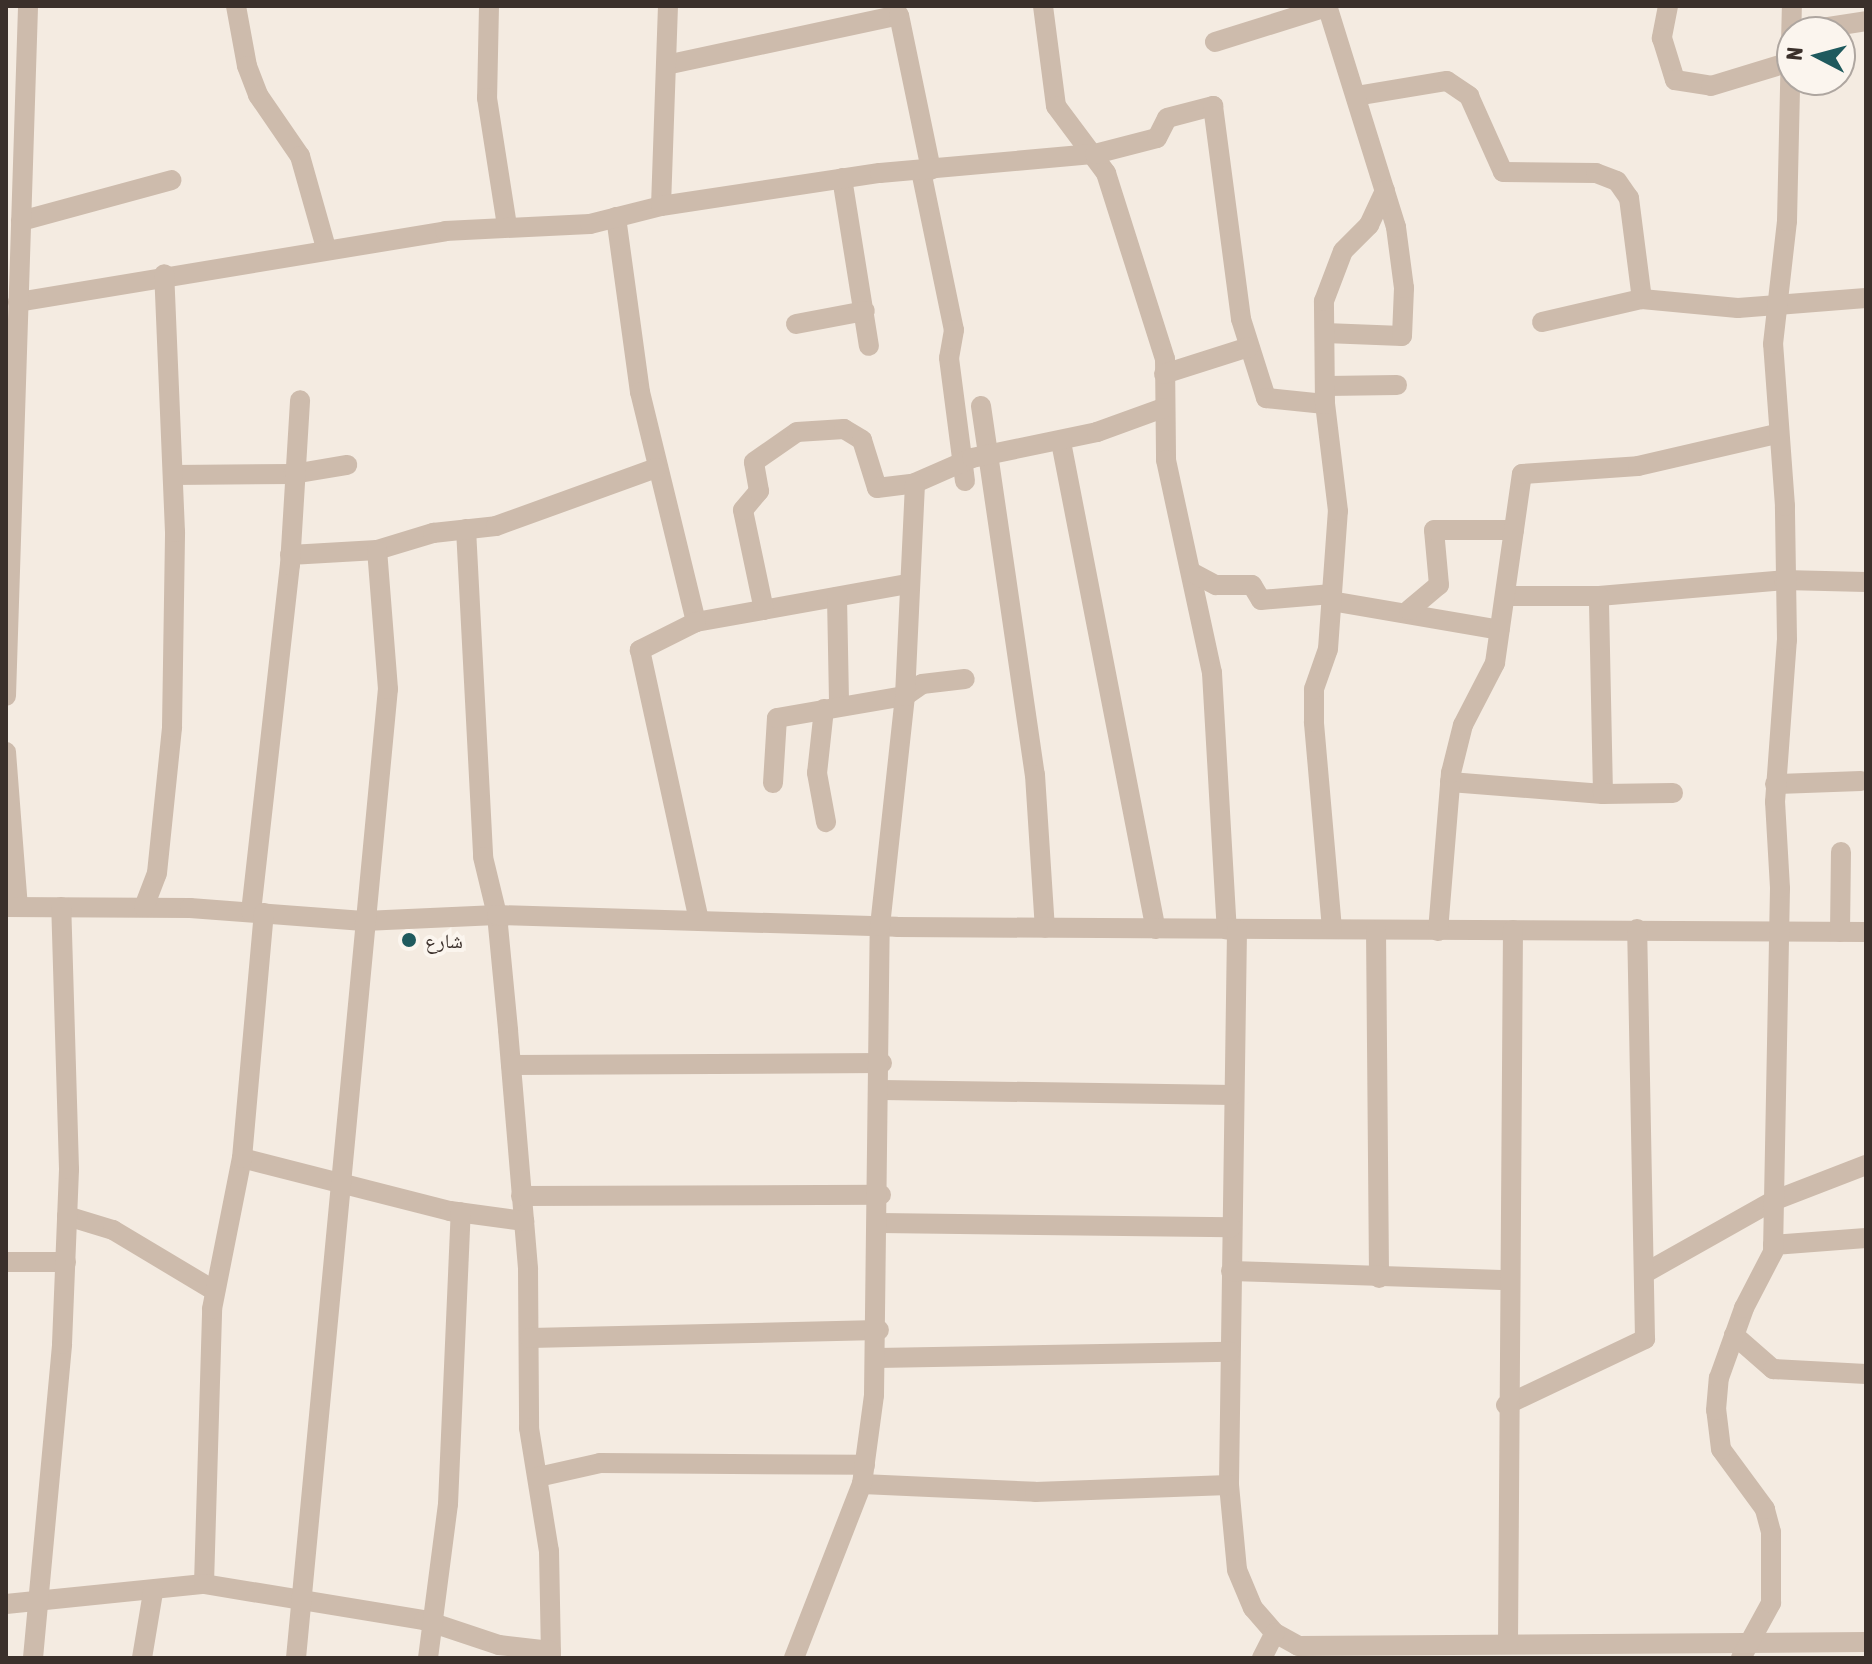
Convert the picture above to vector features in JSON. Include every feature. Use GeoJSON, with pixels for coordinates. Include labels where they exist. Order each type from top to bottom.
{"type":"FeatureCollection","features":[{"type":"Feature","properties":{"kind":"street"},"geometry":{"type":"LineString","coordinates":[[6,696],[10,335],[18,302],[15,90],[28,6]]}},
{"type":"Feature","properties":{"kind":"street"},"geometry":{"type":"LineString","coordinates":[[236,6],[247,66],[258,95],[300,156],[326,248]]}},
{"type":"Feature","properties":{"kind":"street"},"geometry":{"type":"LineString","coordinates":[[489,6],[487,98],[507,226]]}},
{"type":"Feature","properties":{"kind":"street"},"geometry":{"type":"LineString","coordinates":[[661,206],[668,6]]}},
{"type":"Feature","properties":{"kind":"street"},"geometry":{"type":"LineString","coordinates":[[1043,6],[1056,106],[1095,154],[1165,359],[1163,408],[1166,460],[1193,573],[1215,703],[1232,930],[1229,1485],[1237,1570],[1253,1608],[1275,1633],[1298,1646],[1324,1651],[1476,1651],[1508,1643],[1607,1651],[1743,1650],[1866,1642]]}},
{"type":"Feature","properties":{"kind":"street"},"geometry":{"type":"LineString","coordinates":[[1668,6],[1662,38],[1675,80],[1711,86],[1776,66]]}},
{"type":"Feature","properties":{"kind":"street"},"geometry":{"type":"LineString","coordinates":[[1215,42],[1327,7],[1385,190],[1404,288],[1402,336],[1325,333]]}},
{"type":"Feature","properties":{"kind":"street"},"geometry":{"type":"LineString","coordinates":[[666,65],[899,15],[954,330],[949,358],[963,472]]}},
{"type":"Feature","properties":{"kind":"street"},"geometry":{"type":"LineString","coordinates":[[1356,96],[1447,81],[1469,96],[1503,172],[1596,173],[1617,181],[1629,198],[1642,299]]}},
{"type":"Feature","properties":{"kind":"street"},"geometry":{"type":"LineString","coordinates":[[1743,1650],[1771,1603],[1774,1572],[1765,1509],[1721,1449],[1719,1378],[1773,1245],[1775,784],[1787,640],[1774,303],[1787,221],[1789,96]]}},
{"type":"Feature","properties":{"kind":"street"},"geometry":{"type":"LineString","coordinates":[[18,302],[326,248],[507,226],[590,224],[661,206],[842,178],[1095,154],[1157,138],[1167,118],[1213,106],[1223,203],[1249,347],[1266,398],[1326,395],[1397,385]]}},
{"type":"Feature","properties":{"kind":"street"},"geometry":{"type":"LineString","coordinates":[[842,178],[869,346]]}},
{"type":"Feature","properties":{"kind":"street"},"geometry":{"type":"LineString","coordinates":[[16,234],[172,180]]}},
{"type":"Feature","properties":{"kind":"street"},"geometry":{"type":"LineString","coordinates":[[1332,929],[1314,689],[1328,649],[1338,511],[1326,395],[1326,284],[1343,251],[1369,225],[1385,190]]}},
{"type":"Feature","properties":{"kind":"street"},"geometry":{"type":"LineString","coordinates":[[616,217],[656,468],[696,622]]}},
{"type":"Feature","properties":{"kind":"street"},"geometry":{"type":"LineString","coordinates":[[144,907],[157,873],[172,727],[173,475],[164,274]]}},
{"type":"Feature","properties":{"kind":"street"},"geometry":{"type":"LineString","coordinates":[[1542,322],[1642,299],[1707,307],[1866,298]]}},
{"type":"Feature","properties":{"kind":"street"},"geometry":{"type":"LineString","coordinates":[[796,324],[865,311]]}},
{"type":"Feature","properties":{"kind":"street"},"geometry":{"type":"LineString","coordinates":[[1164,374],[1249,347]]}},
{"type":"Feature","properties":{"kind":"street"},"geometry":{"type":"LineString","coordinates":[[204,1584],[205,1417],[215,1291],[242,1158],[257,913],[290,555],[300,400]]}},
{"type":"Feature","properties":{"kind":"street"},"geometry":{"type":"LineString","coordinates":[[981,406],[992,454],[1035,775],[1045,928]]}},
{"type":"Feature","properties":{"kind":"street"},"geometry":{"type":"LineString","coordinates":[[764,610],[743,510],[759,491],[754,462],[797,432],[844,429],[862,440],[877,488],[963,472],[992,454],[1061,442],[1163,408]]}},
{"type":"Feature","properties":{"kind":"street"},"geometry":{"type":"LineString","coordinates":[[1438,931],[1450,782],[1463,725],[1495,663],[1522,474],[1638,466],[1777,434]]}},
{"type":"Feature","properties":{"kind":"street"},"geometry":{"type":"LineString","coordinates":[[1061,442],[1156,929]]}},
{"type":"Feature","properties":{"kind":"street"},"geometry":{"type":"LineString","coordinates":[[173,475],[293,474],[347,465]]}},
{"type":"Feature","properties":{"kind":"street"},"geometry":{"type":"LineString","coordinates":[[290,555],[377,550],[509,521],[656,468]]}},
{"type":"Feature","properties":{"kind":"street"},"geometry":{"type":"LineString","coordinates":[[794,1658],[864,1474],[877,1358],[882,1090],[880,926],[905,696],[907,584],[915,483]]}},
{"type":"Feature","properties":{"kind":"street"},"geometry":{"type":"LineString","coordinates":[[6,1604],[37,1596],[153,1592],[204,1584],[434,1624],[499,1645],[551,1654],[549,1551],[529,1428],[530,1338],[511,1065],[497,915],[483,857],[466,529]]}},
{"type":"Feature","properties":{"kind":"street"},"geometry":{"type":"LineString","coordinates":[[1409,610],[1439,585],[1434,530],[1514,530]]}},
{"type":"Feature","properties":{"kind":"street"},"geometry":{"type":"LineString","coordinates":[[296,1658],[344,1184],[364,921],[388,689],[377,550]]}},
{"type":"Feature","properties":{"kind":"street"},"geometry":{"type":"LineString","coordinates":[[1193,573],[1216,585],[1252,585],[1261,600],[1331,598],[1409,610],[1500,630]]}},
{"type":"Feature","properties":{"kind":"street"},"geometry":{"type":"LineString","coordinates":[[1505,596],[1599,596],[1784,580],[1866,582]]}},
{"type":"Feature","properties":{"kind":"street"},"geometry":{"type":"LineString","coordinates":[[699,921],[640,650],[696,622],[907,584]]}},
{"type":"Feature","properties":{"kind":"street"},"geometry":{"type":"LineString","coordinates":[[1599,596],[1603,794]]}},
{"type":"Feature","properties":{"kind":"street"},"geometry":{"type":"LineString","coordinates":[[826,822],[817,773],[832,707],[837,597]]}},
{"type":"Feature","properties":{"kind":"street"},"geometry":{"type":"LineString","coordinates":[[773,783],[777,718],[905,696],[922,684],[965,679]]}},
{"type":"Feature","properties":{"kind":"street"},"geometry":{"type":"LineString","coordinates":[[6,752],[12,907],[144,907],[364,921],[497,915],[880,926],[1438,931],[1776,929],[1866,932]]}},
{"type":"Feature","properties":{"kind":"street"},"geometry":{"type":"LineString","coordinates":[[1775,784],[1861,781]]}},
{"type":"Feature","properties":{"kind":"street"},"geometry":{"type":"LineString","coordinates":[[1450,782],[1603,794],[1673,793]]}},
{"type":"Feature","properties":{"kind":"street"},"geometry":{"type":"LineString","coordinates":[[1840,932],[1841,852]]}},
{"type":"Feature","properties":{"kind":"street"},"geometry":{"type":"LineString","coordinates":[[33,1658],[66,1262],[61,907]]}},
{"type":"Feature","properties":{"kind":"street"},"geometry":{"type":"LineString","coordinates":[[1506,1405],[1645,1339],[1637,929]]}},
{"type":"Feature","properties":{"kind":"street"},"geometry":{"type":"LineString","coordinates":[[1376,930],[1379,1278]]}},
{"type":"Feature","properties":{"kind":"street"},"geometry":{"type":"LineString","coordinates":[[1508,1643],[1506,1405],[1513,930]]}},
{"type":"Feature","properties":{"kind":"street"},"geometry":{"type":"LineString","coordinates":[[511,1065],[882,1063]]}},
{"type":"Feature","properties":{"kind":"street"},"geometry":{"type":"LineString","coordinates":[[882,1090],[1233,1095]]}},
{"type":"Feature","properties":{"kind":"street"},"geometry":{"type":"LineString","coordinates":[[242,1158],[461,1212],[524,1221]]}},
{"type":"Feature","properties":{"kind":"street"},"geometry":{"type":"LineString","coordinates":[[1645,1273],[1773,1201],[1866,1165]]}},
{"type":"Feature","properties":{"kind":"street"},"geometry":{"type":"LineString","coordinates":[[521,1196],[881,1195]]}},
{"type":"Feature","properties":{"kind":"street"},"geometry":{"type":"LineString","coordinates":[[428,1658],[448,1504],[461,1212]]}},
{"type":"Feature","properties":{"kind":"street"},"geometry":{"type":"LineString","coordinates":[[67,1216],[113,1230],[215,1291]]}},
{"type":"Feature","properties":{"kind":"street"},"geometry":{"type":"LineString","coordinates":[[880,1223],[1231,1227]]}},
{"type":"Feature","properties":{"kind":"street"},"geometry":{"type":"LineString","coordinates":[[1773,1245],[1866,1238]]}},
{"type":"Feature","properties":{"kind":"street"},"geometry":{"type":"LineString","coordinates":[[6,1262],[66,1262]]}},
{"type":"Feature","properties":{"kind":"street"},"geometry":{"type":"LineString","coordinates":[[1231,1271],[1509,1280]]}},
{"type":"Feature","properties":{"kind":"street"},"geometry":{"type":"LineString","coordinates":[[530,1338],[879,1330]]}},
{"type":"Feature","properties":{"kind":"street"},"geometry":{"type":"LineString","coordinates":[[1734,1335],[1773,1369],[1866,1374]]}},
{"type":"Feature","properties":{"kind":"street"},"geometry":{"type":"LineString","coordinates":[[877,1358],[1230,1352]]}},
{"type":"Feature","properties":{"kind":"street"},"geometry":{"type":"LineString","coordinates":[[538,1477],[600,1463],[864,1474],[1035,1492],[1229,1485]]}},
{"type":"Feature","properties":{"kind":"street"},"geometry":{"type":"LineString","coordinates":[[142,1658],[153,1592]]}},
{"type":"Feature","properties":{"kind":"street"},"geometry":{"type":"LineString","coordinates":[[1262,1658],[1275,1633]]}},
{"type":"Feature","properties":{"kind":"place","name":"شارع"},"geometry":{"type":"Point","coordinates":[409,940]}}]}
